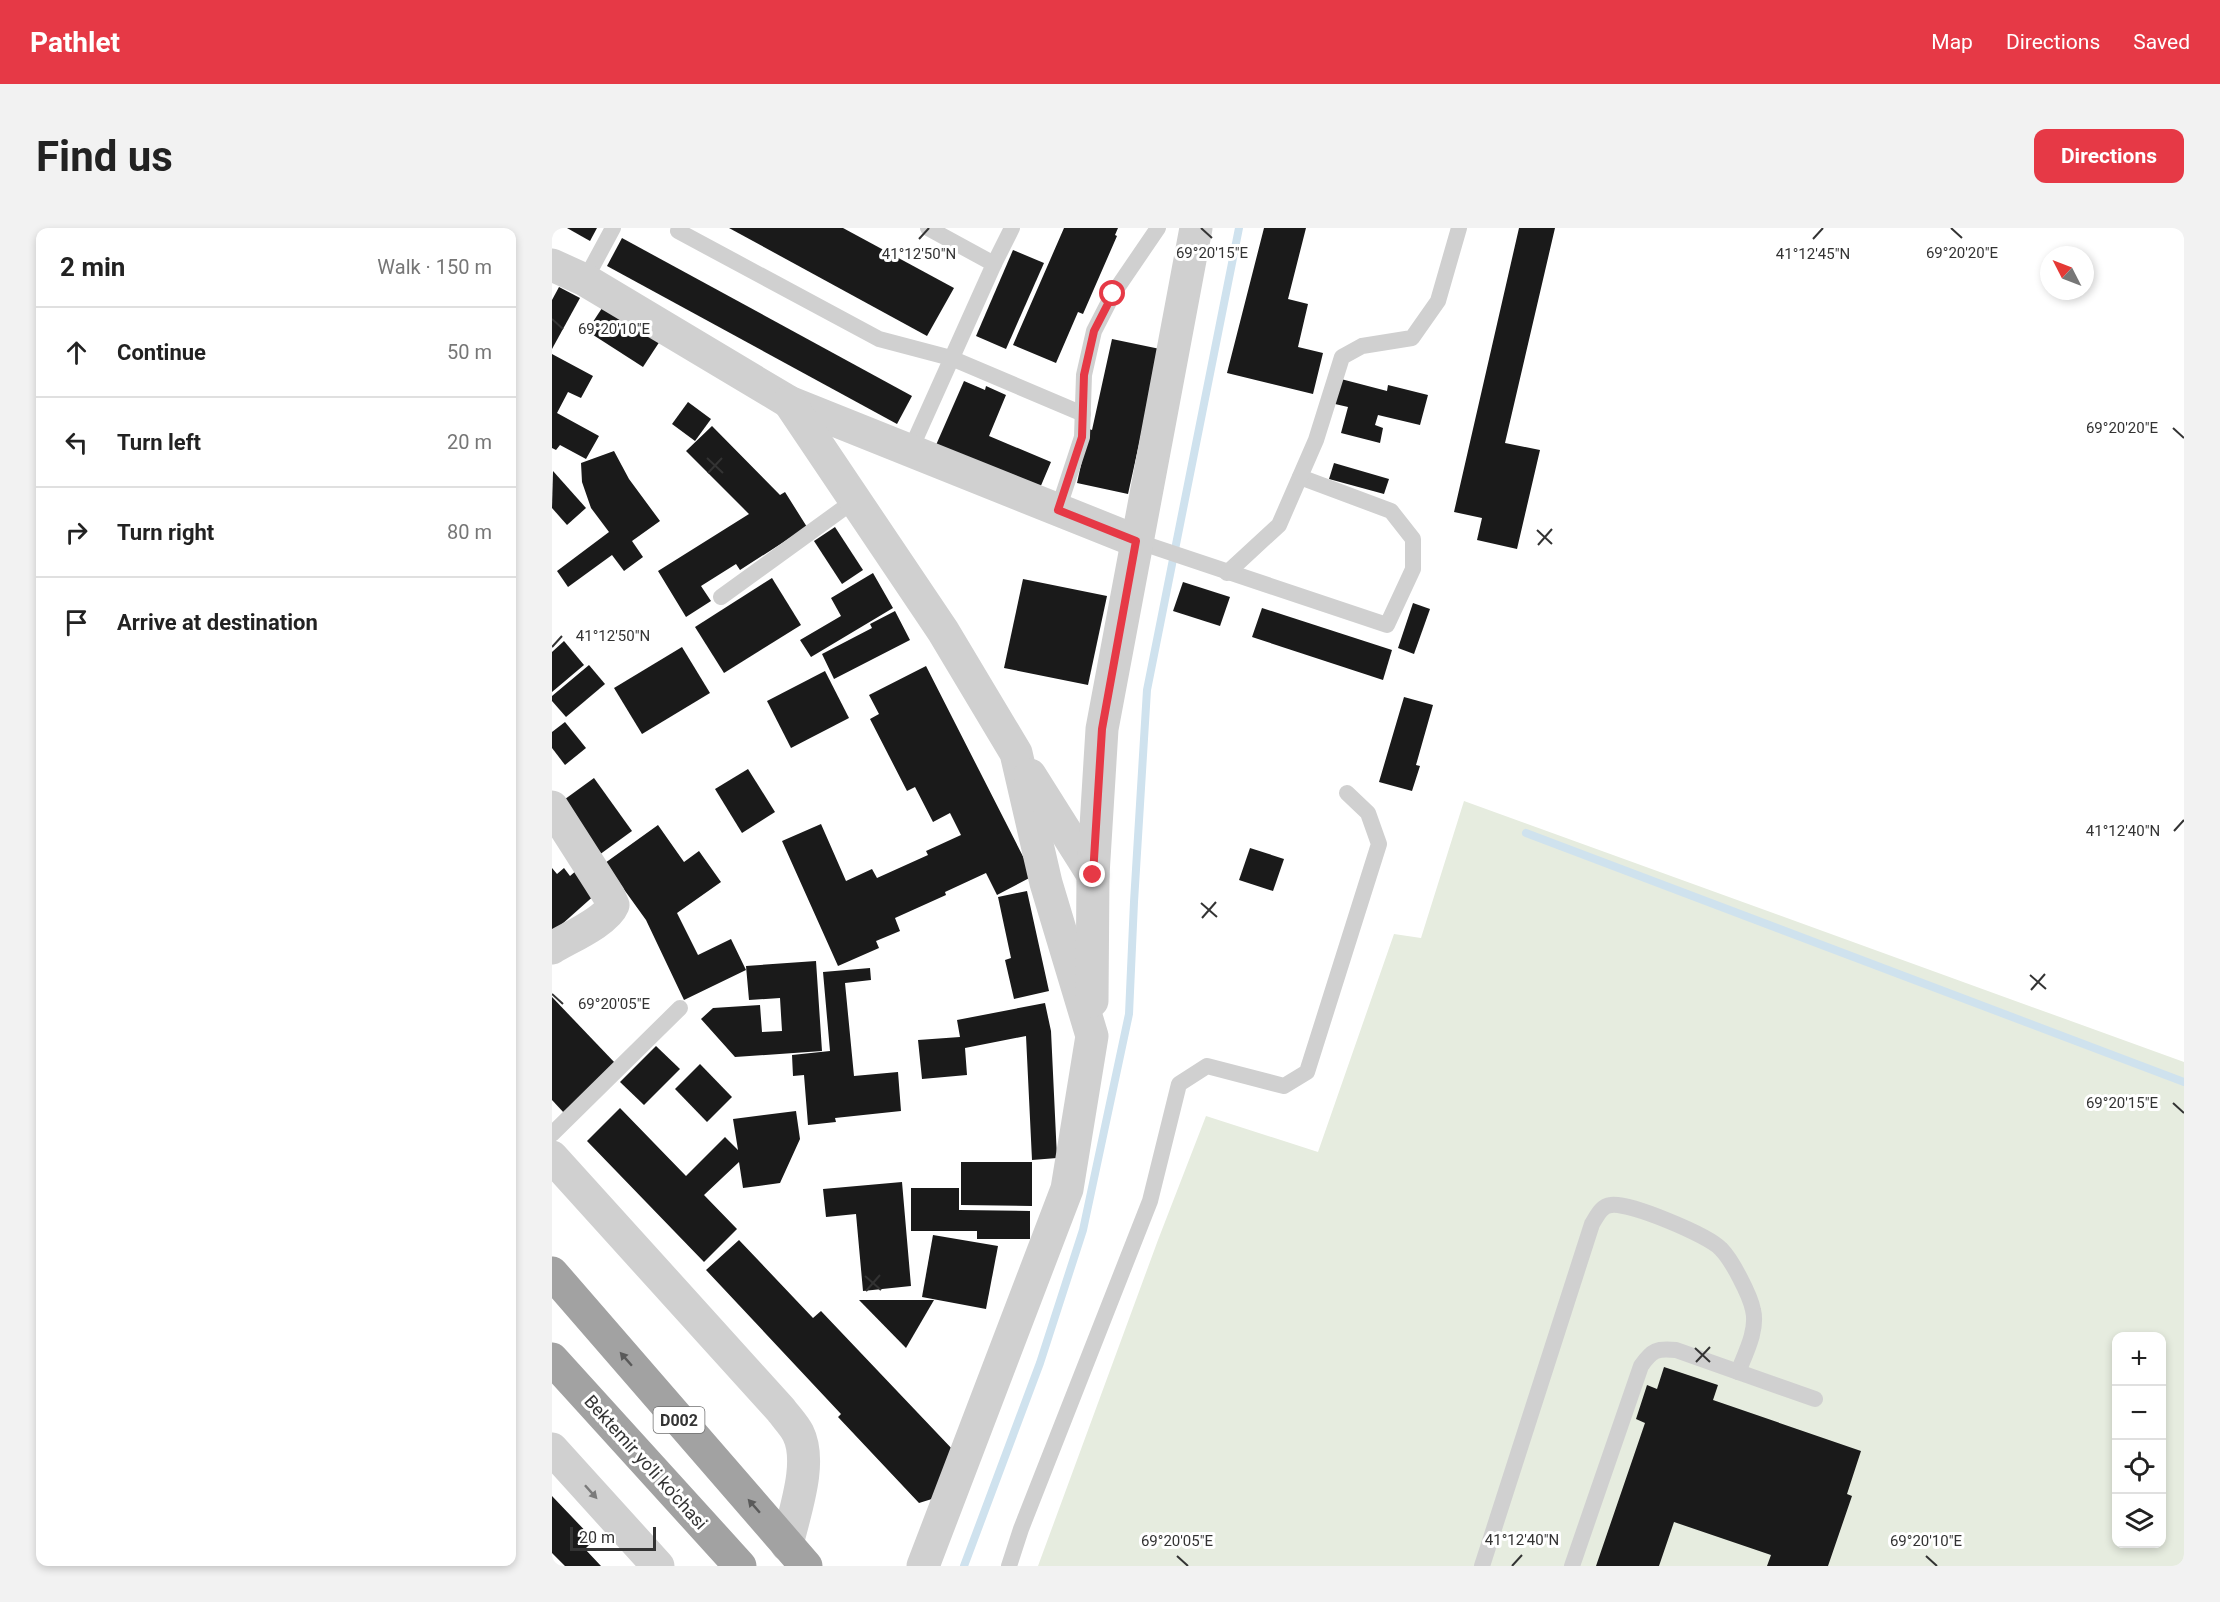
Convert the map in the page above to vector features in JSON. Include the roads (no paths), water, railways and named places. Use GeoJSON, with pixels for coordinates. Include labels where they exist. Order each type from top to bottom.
{"type":"FeatureCollection","features":[{"type":"Feature","properties":{"kind":"highway","name":"D002"},"geometry":{"type":"LineString","coordinates":[[552,1273],[797,1555]]}},
{"type":"Feature","properties":{"kind":"highway","name":"Bektemir yo'li ko'chasi"},"geometry":{"type":"LineString","coordinates":[[552,1359],[740,1566]]}},
{"type":"Feature","properties":{"kind":"street"},"geometry":{"type":"LineString","coordinates":[[923,1566],[1067,1190],[1092,1036],[1093,875],[1102,729],[1196,228]]}},
{"type":"Feature","properties":{"kind":"street"},"geometry":{"type":"LineString","coordinates":[[562,273],[789,402],[1136,541]]}},
{"type":"Feature","properties":{"kind":"street"},"geometry":{"type":"LineString","coordinates":[[789,402],[943,631],[1093,875]]}},
{"type":"Feature","properties":{"kind":"street"},"geometry":{"type":"LineString","coordinates":[[1016,753],[1046,883],[1092,1036]]}},
{"type":"Feature","properties":{"kind":"street"},"geometry":{"type":"LineString","coordinates":[[552,807],[613,905],[610,912],[602,918],[552,948]]}},
{"type":"Feature","properties":{"kind":"street"},"geometry":{"type":"LineString","coordinates":[[552,1157],[781,1410],[798,1433],[804,1454],[797,1555]]}},
{"type":"Feature","properties":{"kind":"street"},"geometry":{"type":"LineString","coordinates":[[552,1449],[658,1566]]}},
{"type":"Feature","properties":{"kind":"lane"},"geometry":{"type":"LineString","coordinates":[[562,273],[612,228]]}},
{"type":"Feature","properties":{"kind":"lane"},"geometry":{"type":"LineString","coordinates":[[927,228],[994,264]]}},
{"type":"Feature","properties":{"kind":"lane"},"geometry":{"type":"LineString","coordinates":[[910,451],[1012,228]]}},
{"type":"Feature","properties":{"kind":"lane"},"geometry":{"type":"LineString","coordinates":[[1058,510],[1082,437],[1084,375],[1094,331],[1113,294],[1158,228]]}},
{"type":"Feature","properties":{"kind":"lane"},"geometry":{"type":"LineString","coordinates":[[1227,573],[1279,525],[1316,440],[1342,357],[1362,346],[1412,338],[1438,302],[1459,228]]}},
{"type":"Feature","properties":{"kind":"lane"},"geometry":{"type":"LineString","coordinates":[[678,231],[879,339],[951,358],[1083,414]]}},
{"type":"Feature","properties":{"kind":"lane"},"geometry":{"type":"LineString","coordinates":[[1136,541],[1387,625],[1413,569],[1413,539],[1391,512],[1300,477]]}},
{"type":"Feature","properties":{"kind":"lane"},"geometry":{"type":"LineString","coordinates":[[721,597],[855,501]]}},
{"type":"Feature","properties":{"kind":"lane"},"geometry":{"type":"LineString","coordinates":[[1009,1566],[1021,1529],[1150,1201],[1179,1084],[1207,1065],[1284,1086],[1307,1072],[1379,844],[1368,813],[1347,793]]}},
{"type":"Feature","properties":{"kind":"lane"},"geometry":{"type":"LineString","coordinates":[[552,1134],[681,1008]]}},
{"type":"Feature","properties":{"kind":"lane"},"geometry":{"type":"LineString","coordinates":[[1482,1566],[1592,1224],[1599,1211],[1610,1205],[1626,1206],[1698,1232],[1722,1250],[1732,1263],[1754,1310],[1754,1323],[1738,1372]]}},
{"type":"Feature","properties":{"kind":"lane"},"geometry":{"type":"LineString","coordinates":[[1572,1566],[1641,1366],[1650,1354],[1661,1349],[1676,1350],[1815,1399]]}},
{"type":"Feature","properties":{"kind":"waterway"},"geometry":{"type":"LineString","coordinates":[[964,1566],[1040,1363],[1083,1230],[1129,1014],[1147,690],[1239,228]]}},
{"type":"Feature","properties":{"kind":"waterway"},"geometry":{"type":"LineString","coordinates":[[1526,833],[2184,1082]]}}]}
